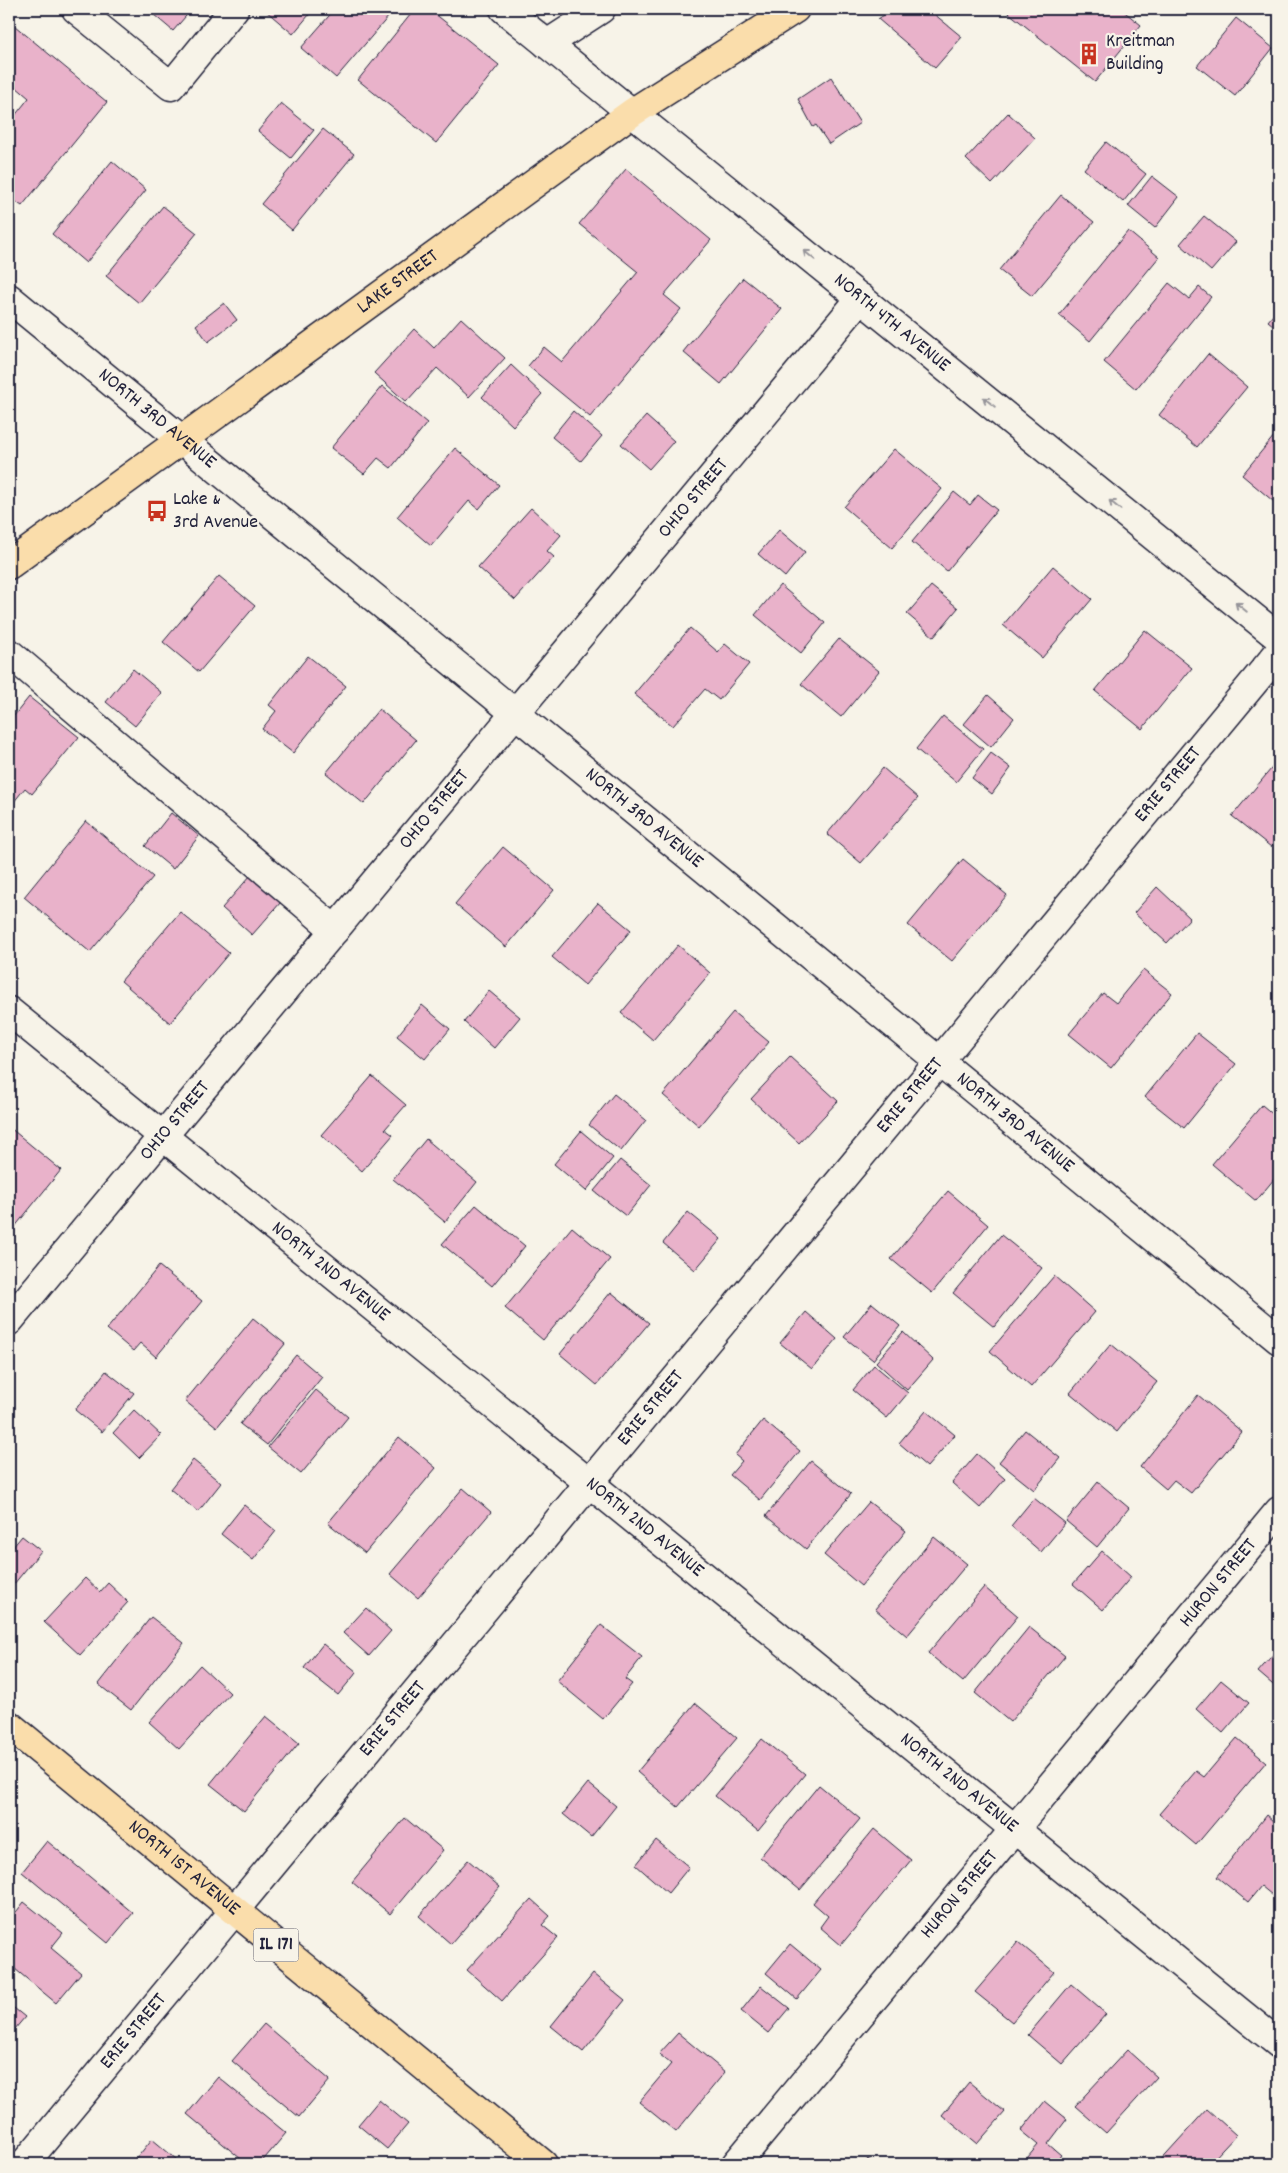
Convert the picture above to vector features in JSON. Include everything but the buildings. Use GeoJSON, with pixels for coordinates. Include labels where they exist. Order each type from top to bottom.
{"type":"FeatureCollection","features":[{"type":"Feature","properties":{"kind":"main road","name":"LAKE STREET"},"geometry":{"type":"LineString","coordinates":[[9,565],[633,112],[790,10]]}},
{"type":"Feature","properties":{"kind":"main road","name":"NORTH 1ST AVENUE"},"geometry":{"type":"LineString","coordinates":[[9,1725],[543,2164]]}},
{"type":"Feature","properties":{"kind":"street"},"geometry":{"type":"LineString","coordinates":[[76,9],[171,86],[234,9]]}},
{"type":"Feature","properties":{"kind":"street","name":"NORTH 4TH AVENUE"},"geometry":{"type":"LineString","coordinates":[[504,9],[1279,638]]}},
{"type":"Feature","properties":{"kind":"street"},"geometry":{"type":"LineString","coordinates":[[547,44],[601,9]]}},
{"type":"Feature","properties":{"kind":"street","name":"NORTH 3RD AVENUE"},"geometry":{"type":"LineString","coordinates":[[9,298],[1279,1340]]}},
{"type":"Feature","properties":{"kind":"street","name":"OHIO STREET"},"geometry":{"type":"LineString","coordinates":[[9,1322],[861,298]]}},
{"type":"Feature","properties":{"kind":"street","name":"ERIE STREET"},"geometry":{"type":"LineString","coordinates":[[24,2164],[1279,652]]}},
{"type":"Feature","properties":{"kind":"street"},"geometry":{"type":"LineString","coordinates":[[9,653],[335,930]]}},
{"type":"Feature","properties":{"kind":"street","name":"NORTH 2ND AVENUE"},"geometry":{"type":"LineString","coordinates":[[9,1011],[1279,2044]]}},
{"type":"Feature","properties":{"kind":"street","name":"HURON STREET"},"geometry":{"type":"LineString","coordinates":[[736,2164],[1279,1511]]}},
{"type":"Feature","properties":{"kind":"place","name":"Kreitman Building"},"geometry":{"type":"Point","coordinates":[1089,54]}},
{"type":"Feature","properties":{"kind":"place","name":"Lake & 3rd Avenue"},"geometry":{"type":"Point","coordinates":[157,511]}}]}
